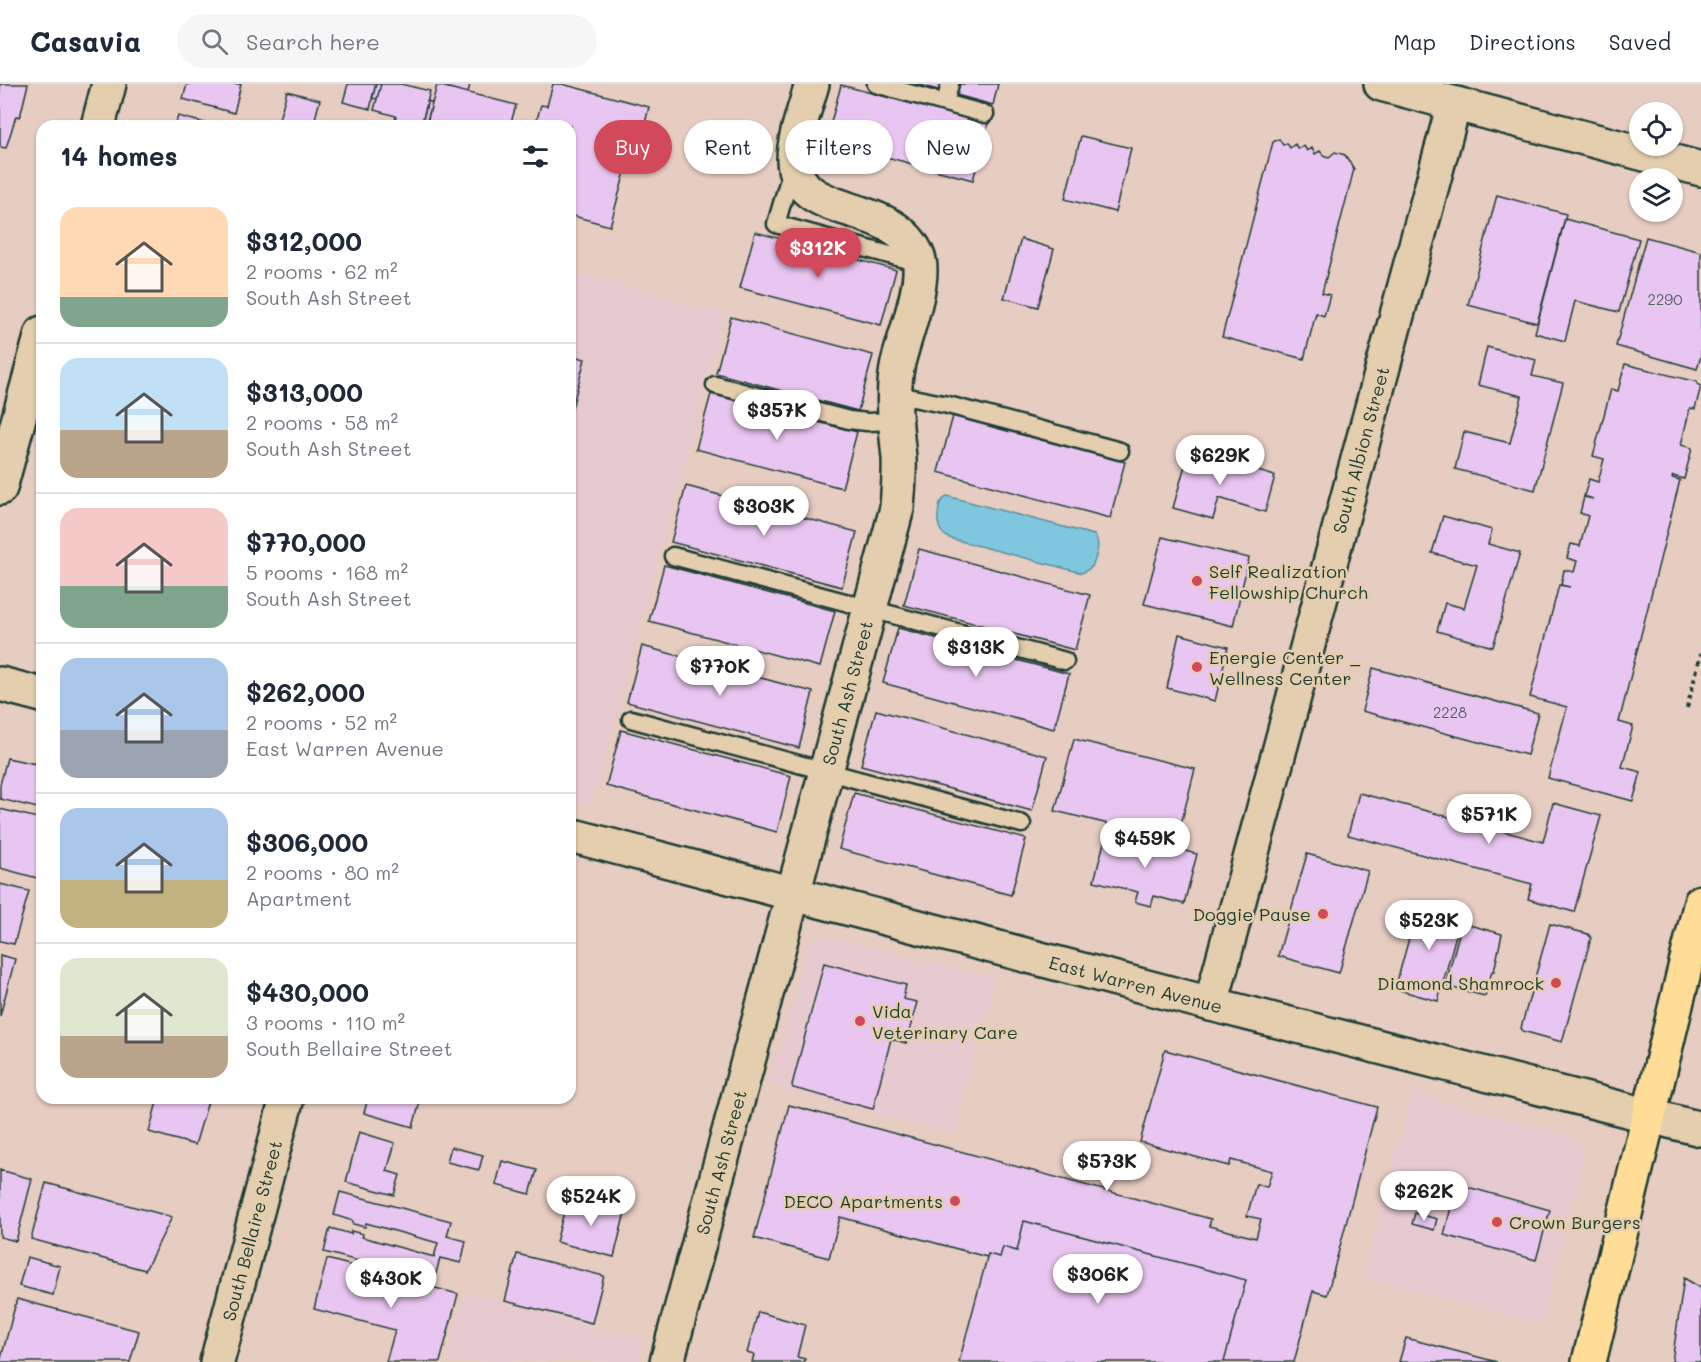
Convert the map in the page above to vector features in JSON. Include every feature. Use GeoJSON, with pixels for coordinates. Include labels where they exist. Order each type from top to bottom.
{"type":"FeatureCollection","features":[{"type":"Feature","properties":{"kind":"main road"},"geometry":{"type":"LineString","coordinates":[[1589,1362],[1701,902]]}},
{"type":"Feature","properties":{"kind":"street"},"geometry":{"type":"LineString","coordinates":[[100,120],[109,84]]}},
{"type":"Feature","properties":{"kind":"street"},"geometry":{"type":"LineString","coordinates":[[803,120],[812,84]]}},
{"type":"Feature","properties":{"kind":"street"},"geometry":{"type":"LineString","coordinates":[[1381,84],[1701,170]]}},
{"type":"Feature","properties":{"kind":"street","name":"South Albion Street"},"geometry":{"type":"LineString","coordinates":[[1211,1004],[1454,104]]}},
{"type":"Feature","properties":{"kind":"street"},"geometry":{"type":"LineString","coordinates":[[798,174],[806,189],[830,203],[880,219],[895,227],[911,243],[920,263]]}},
{"type":"Feature","properties":{"kind":"street","name":"South Ash Street"},"geometry":{"type":"LineString","coordinates":[[667,1362],[897,508],[899,459],[894,408],[898,364],[917,293],[920,263]]}},
{"type":"Feature","properties":{"kind":"street"},"geometry":{"type":"LineString","coordinates":[[0,488],[36,355]]}},
{"type":"Feature","properties":{"kind":"street"},"geometry":{"type":"LineString","coordinates":[[0,684],[36,693]]}},
{"type":"Feature","properties":{"kind":"street","name":"East Warren Avenue"},"geometry":{"type":"LineString","coordinates":[[576,837],[1211,1004],[1701,1129]]}},
{"type":"Feature","properties":{"kind":"street","name":"South Bellaire Street"},"geometry":{"type":"LineString","coordinates":[[217,1362],[285,1104]]}},
{"type":"Feature","properties":{"kind":"lane"},"geometry":{"type":"LineString","coordinates":[[876,84],[985,114]]}},
{"type":"Feature","properties":{"kind":"lane"},"geometry":{"type":"LineString","coordinates":[[945,103],[950,84]]}},
{"type":"Feature","properties":{"kind":"lane"},"geometry":{"type":"LineString","coordinates":[[790,174],[776,224],[920,263]]}},
{"type":"Feature","properties":{"kind":"lane"},"geometry":{"type":"LineString","coordinates":[[715,385],[849,420],[867,422],[894,408],[948,405],[1120,451]]}},
{"type":"Feature","properties":{"kind":"lane"},"geometry":{"type":"LineString","coordinates":[[673,555],[1065,661]]}},
{"type":"Feature","properties":{"kind":"lane"},"geometry":{"type":"LineString","coordinates":[[631,719],[1022,824]]}},
{"type":"Feature","properties":{"kind":"path"},"geometry":{"type":"LineString","coordinates":[[1687,708],[1701,654]]}},
{"type":"Feature","properties":{"kind":"shaded area"},"geometry":{"type":"Polygon","coordinates":[[[576,273],[724,313],[591,806],[576,802],[576,273]]]}},
{"type":"Feature","properties":{"kind":"shaded area"},"geometry":{"type":"Polygon","coordinates":[[[826,936],[995,979],[953,1135],[770,1085],[806,951],[811,941],[826,936]]]}},
{"type":"Feature","properties":{"kind":"shaded area"},"geometry":{"type":"Polygon","coordinates":[[[1412,1093],[1571,1136],[1580,1145],[1583,1151],[1583,1162],[1540,1324],[1362,1278],[1412,1093]]]}},
{"type":"Feature","properties":{"kind":"shaded area"},"geometry":{"type":"Polygon","coordinates":[[[464,1292],[645,1340],[639,1362],[446,1362],[464,1292]]]}},
{"type":"Feature","properties":{"kind":"water"},"geometry":{"type":"Polygon","coordinates":[[[947,496],[1094,535],[1098,546],[1092,567],[1082,573],[949,538],[941,531],[938,518],[940,503],[947,496]]]}},
{"type":"Feature","properties":{"kind":"building"},"geometry":{"type":"Polygon","coordinates":[[[0,84],[28,84],[20,117],[16,116],[6,148],[0,147],[0,84]]]}},
{"type":"Feature","properties":{"kind":"building"},"geometry":{"type":"Polygon","coordinates":[[[187,84],[241,84],[234,113],[183,99],[187,84]]]}},
{"type":"Feature","properties":{"kind":"building"},"geometry":{"type":"Polygon","coordinates":[[[348,84],[376,84],[370,109],[343,102],[348,84]]]}},
{"type":"Feature","properties":{"kind":"building"},"geometry":{"type":"Polygon","coordinates":[[[376,84],[381,84],[377,99],[372,98],[376,84]]]}},
{"type":"Feature","properties":{"kind":"building"},"geometry":{"type":"Polygon","coordinates":[[[381,84],[401,84],[430,91],[423,120],[395,120],[396,116],[374,110],[381,84]]]}},
{"type":"Feature","properties":{"kind":"building"},"geometry":{"type":"Polygon","coordinates":[[[443,84],[470,84],[468,93],[442,86],[443,84]]]}},
{"type":"Feature","properties":{"kind":"building"},"geometry":{"type":"Polygon","coordinates":[[[553,84],[562,84],[649,107],[646,120],[594,120],[594,174],[624,174],[610,226],[576,217],[576,120],[537,120],[541,105],[547,106],[553,84]]]}},
{"type":"Feature","properties":{"kind":"building"},"geometry":{"type":"Polygon","coordinates":[[[916,84],[998,84],[993,105],[916,84]]]}},
{"type":"Feature","properties":{"kind":"building"},"geometry":{"type":"Polygon","coordinates":[[[437,85],[516,105],[512,120],[428,120],[437,85]]]}},
{"type":"Feature","properties":{"kind":"building"},"geometry":{"type":"Polygon","coordinates":[[[841,85],[973,120],[905,120],[905,162],[893,159],[893,120],[832,120],[841,85]]]}},
{"type":"Feature","properties":{"kind":"building"},"geometry":{"type":"Polygon","coordinates":[[[287,91],[320,100],[315,120],[279,120],[287,91]]]}},
{"type":"Feature","properties":{"kind":"building"},"geometry":{"type":"Polygon","coordinates":[[[428,101],[432,103],[427,120],[423,120],[428,101]]]}},
{"type":"Feature","properties":{"kind":"building"},"geometry":{"type":"Polygon","coordinates":[[[178,116],[193,120],[177,120],[178,116]]]}},
{"type":"Feature","properties":{"kind":"building"},"geometry":{"type":"Polygon","coordinates":[[[1081,136],[1131,148],[1115,212],[1065,199],[1081,136]]]}},
{"type":"Feature","properties":{"kind":"building"},"geometry":{"type":"Polygon","coordinates":[[[1279,139],[1283,145],[1287,143],[1290,148],[1295,144],[1298,149],[1304,146],[1307,151],[1312,148],[1315,154],[1320,151],[1329,157],[1335,152],[1345,155],[1354,169],[1322,293],[1330,295],[1324,316],[1316,313],[1304,359],[1222,337],[1273,142],[1279,139]]]}},
{"type":"Feature","properties":{"kind":"building"},"geometry":{"type":"Polygon","coordinates":[[[950,174],[975,174],[973,180],[950,174]]]}},
{"type":"Feature","properties":{"kind":"building"},"geometry":{"type":"Polygon","coordinates":[[[1497,195],[1566,214],[1537,323],[1468,305],[1497,195]]]}},
{"type":"Feature","properties":{"kind":"building"},"geometry":{"type":"Polygon","coordinates":[[[1565,219],[1639,239],[1619,312],[1575,301],[1565,341],[1535,333],[1565,219]]]}},
{"type":"Feature","properties":{"kind":"building"},"geometry":{"type":"Polygon","coordinates":[[[755,232],[896,270],[881,325],[740,288],[755,232]]]}},
{"type":"Feature","properties":{"kind":"building"},"geometry":{"type":"Polygon","coordinates":[[[1646,237],[1701,252],[1701,356],[1697,369],[1616,346],[1646,237]]]}},
{"type":"Feature","properties":{"kind":"building"},"geometry":{"type":"Polygon","coordinates":[[[1021,239],[1054,249],[1038,307],[1004,298],[1021,239]]]}},
{"type":"Feature","properties":{"kind":"building"},"geometry":{"type":"Polygon","coordinates":[[[731,317],[873,355],[858,411],[716,373],[731,317]]]}},
{"type":"Feature","properties":{"kind":"building"},"geometry":{"type":"Polygon","coordinates":[[[1487,347],[1536,360],[1532,376],[1563,383],[1535,490],[1455,469],[1464,432],[1510,443],[1522,396],[1478,385],[1487,347]]]}},
{"type":"Feature","properties":{"kind":"building"},"geometry":{"type":"Polygon","coordinates":[[[576,357],[585,359],[576,393],[576,357]]]}},
{"type":"Feature","properties":{"kind":"building"},"geometry":{"type":"Polygon","coordinates":[[[1625,364],[1697,382],[1701,386],[1695,409],[1690,408],[1681,445],[1692,448],[1684,479],[1673,476],[1672,478],[1680,480],[1619,722],[1633,726],[1622,767],[1641,772],[1633,801],[1548,778],[1567,707],[1530,697],[1559,585],[1570,587],[1561,585],[1564,570],[1574,572],[1577,561],[1567,558],[1571,544],[1580,546],[1588,516],[1580,513],[1584,497],[1593,499],[1584,496],[1589,479],[1598,482],[1604,459],[1593,456],[1611,389],[1618,391],[1625,364]]]}},
{"type":"Feature","properties":{"kind":"building"},"geometry":{"type":"Polygon","coordinates":[[[711,394],[857,432],[842,488],[696,449],[711,394]]]}},
{"type":"Feature","properties":{"kind":"building"},"geometry":{"type":"Polygon","coordinates":[[[953,416],[1125,462],[1110,518],[938,472],[953,416]]]}},
{"type":"Feature","properties":{"kind":"building"},"geometry":{"type":"Polygon","coordinates":[[[1189,451],[1275,476],[1265,512],[1219,498],[1213,519],[1173,508],[1189,451]]]}},
{"type":"Feature","properties":{"kind":"building"},"geometry":{"type":"Polygon","coordinates":[[[686,486],[857,532],[842,587],[671,542],[686,486]]]}},
{"type":"Feature","properties":{"kind":"building"},"geometry":{"type":"Polygon","coordinates":[[[1443,516],[1492,530],[1488,544],[1520,553],[1493,647],[1437,631],[1445,603],[1464,608],[1477,565],[1432,553],[1443,516]]]}},
{"type":"Feature","properties":{"kind":"building","name":"Self Realization Fellowship Church"},"geometry":{"type":"Polygon","coordinates":[[[1162,537],[1249,558],[1233,626],[1144,604],[1162,537]]]}},
{"type":"Feature","properties":{"kind":"building"},"geometry":{"type":"Polygon","coordinates":[[[919,549],[1090,595],[1075,650],[904,605],[919,549]]]}},
{"type":"Feature","properties":{"kind":"building"},"geometry":{"type":"Polygon","coordinates":[[[664,565],[835,611],[820,667],[649,621],[664,565]]]}},
{"type":"Feature","properties":{"kind":"building"},"geometry":{"type":"Polygon","coordinates":[[[898,628],[1069,674],[1054,729],[883,683],[898,628]]]}},
{"type":"Feature","properties":{"kind":"building","name":"Energie Center _ Wellness Center"},"geometry":{"type":"Polygon","coordinates":[[[1179,634],[1228,647],[1215,701],[1167,688],[1179,634]]]}},
{"type":"Feature","properties":{"kind":"building"},"geometry":{"type":"Polygon","coordinates":[[[642,646],[813,692],[799,748],[627,702],[642,646]]]}},
{"type":"Feature","properties":{"kind":"building"},"geometry":{"type":"Polygon","coordinates":[[[1373,668],[1538,713],[1527,755],[1362,711],[1373,668]]]}},
{"type":"Feature","properties":{"kind":"building"},"geometry":{"type":"Polygon","coordinates":[[[876,710],[1047,756],[1032,811],[861,765],[876,710]]]}},
{"type":"Feature","properties":{"kind":"building"},"geometry":{"type":"Polygon","coordinates":[[[621,730],[791,776],[777,832],[606,786],[621,730]]]}},
{"type":"Feature","properties":{"kind":"building"},"geometry":{"type":"Polygon","coordinates":[[[1074,739],[1195,769],[1179,832],[1128,819],[1125,828],[1055,811],[1074,739]]]}},
{"type":"Feature","properties":{"kind":"building"},"geometry":{"type":"Polygon","coordinates":[[[7,758],[36,764],[36,808],[0,799],[0,785],[7,758]]]}},
{"type":"Feature","properties":{"kind":"building"},"geometry":{"type":"Polygon","coordinates":[[[854,793],[1026,839],[1011,895],[839,849],[854,793]]]}},
{"type":"Feature","properties":{"kind":"building"},"geometry":{"type":"Polygon","coordinates":[[[1359,793],[1543,842],[1553,803],[1601,816],[1574,912],[1528,899],[1532,884],[1348,835],[1359,793]]]}},
{"type":"Feature","properties":{"kind":"building"},"geometry":{"type":"Polygon","coordinates":[[[0,809],[36,818],[36,878],[0,868],[0,809]]]}},
{"type":"Feature","properties":{"kind":"building"},"geometry":{"type":"Polygon","coordinates":[[[1107,831],[1197,854],[1184,904],[1154,896],[1151,906],[1135,902],[1138,892],[1094,881],[1107,831]]]}},
{"type":"Feature","properties":{"kind":"building","name":"Doggie Pause"},"geometry":{"type":"Polygon","coordinates":[[[1307,854],[1368,871],[1339,973],[1278,956],[1307,854]]]}},
{"type":"Feature","properties":{"kind":"building"},"geometry":{"type":"Polygon","coordinates":[[[0,884],[29,891],[14,944],[0,941],[0,884]]]}},
{"type":"Feature","properties":{"kind":"building"},"geometry":{"type":"Polygon","coordinates":[[[1419,902],[1462,913],[1438,1001],[1395,989],[1419,902]]]}},
{"type":"Feature","properties":{"kind":"building"},"geometry":{"type":"Polygon","coordinates":[[[1462,923],[1502,934],[1494,971],[1492,971],[1485,996],[1445,986],[1462,923]]]}},
{"type":"Feature","properties":{"kind":"building","name":"Diamond Shamrock"},"geometry":{"type":"Polygon","coordinates":[[[1550,924],[1588,934],[1591,938],[1562,1042],[1523,1031],[1521,1028],[1550,924]]]}},
{"type":"Feature","properties":{"kind":"building"},"geometry":{"type":"Polygon","coordinates":[[[0,955],[15,959],[0,1016],[0,955]]]}},
{"type":"Feature","properties":{"kind":"building","name":"Vida Veterinary Care"},"geometry":{"type":"Polygon","coordinates":[[[824,963],[906,985],[903,999],[917,1002],[906,1043],[891,1039],[873,1109],[793,1088],[824,963]]]}},
{"type":"Feature","properties":{"kind":"building","name":"DECO Apartments"},"geometry":{"type":"Polygon","coordinates":[[[1165,1050],[1377,1107],[1327,1295],[1313,1291],[1294,1362],[1224,1362],[1246,1280],[1024,1221],[1017,1251],[1003,1247],[1000,1257],[988,1254],[987,1257],[840,1217],[829,1258],[754,1238],[789,1105],[1211,1219],[1209,1226],[1256,1238],[1261,1219],[1247,1216],[1256,1184],[1267,1187],[1272,1171],[1231,1160],[1229,1166],[1140,1142],[1165,1050]]]}},
{"type":"Feature","properties":{"kind":"building"},"geometry":{"type":"Polygon","coordinates":[[[156,1104],[207,1104],[195,1145],[149,1132],[156,1104]]]}},
{"type":"Feature","properties":{"kind":"building"},"geometry":{"type":"Polygon","coordinates":[[[366,1104],[419,1104],[413,1127],[364,1113],[366,1104]]]}},
{"type":"Feature","properties":{"kind":"building"},"geometry":{"type":"Polygon","coordinates":[[[359,1132],[395,1143],[387,1171],[400,1175],[394,1195],[346,1182],[359,1132]]]}},
{"type":"Feature","properties":{"kind":"building"},"geometry":{"type":"Polygon","coordinates":[[[451,1147],[483,1155],[479,1170],[447,1162],[451,1147]]]}},
{"type":"Feature","properties":{"kind":"building"},"geometry":{"type":"Polygon","coordinates":[[[502,1161],[537,1170],[530,1194],[496,1185],[502,1161]]]}},
{"type":"Feature","properties":{"kind":"building"},"geometry":{"type":"Polygon","coordinates":[[[0,1170],[32,1179],[16,1241],[0,1237],[0,1170]]]}},
{"type":"Feature","properties":{"kind":"building"},"geometry":{"type":"Polygon","coordinates":[[[46,1183],[172,1217],[145,1270],[31,1239],[46,1183]]]}},
{"type":"Feature","properties":{"kind":"building"},"geometry":{"type":"Polygon","coordinates":[[[1457,1184],[1550,1210],[1536,1260],[1444,1235],[1457,1184]]]}},
{"type":"Feature","properties":{"kind":"building"},"geometry":{"type":"Polygon","coordinates":[[[340,1192],[451,1221],[447,1236],[466,1241],[461,1263],[440,1258],[434,1281],[324,1252],[330,1228],[351,1234],[351,1231],[363,1234],[362,1237],[434,1257],[438,1243],[366,1223],[365,1227],[353,1224],[353,1221],[334,1215],[340,1192]]]}},
{"type":"Feature","properties":{"kind":"building"},"geometry":{"type":"Polygon","coordinates":[[[568,1197],[625,1212],[614,1257],[556,1242],[568,1197]]]}},
{"type":"Feature","properties":{"kind":"building"},"geometry":{"type":"Polygon","coordinates":[[[1415,1213],[1437,1219],[1434,1230],[1412,1224],[1415,1213]]]}},
{"type":"Feature","properties":{"kind":"building"},"geometry":{"type":"Polygon","coordinates":[[[1024,1221],[1246,1280],[1224,1362],[959,1362],[988,1254],[1000,1257],[1003,1247],[1017,1251],[1024,1221]]]}},
{"type":"Feature","properties":{"kind":"building"},"geometry":{"type":"Polygon","coordinates":[[[517,1254],[604,1276],[592,1323],[505,1301],[517,1254]]]}},
{"type":"Feature","properties":{"kind":"building"},"geometry":{"type":"Polygon","coordinates":[[[27,1257],[60,1266],[53,1295],[19,1286],[27,1257]]]}},
{"type":"Feature","properties":{"kind":"building"},"geometry":{"type":"Polygon","coordinates":[[[327,1259],[458,1294],[440,1362],[386,1362],[395,1330],[314,1309],[327,1259]]]}},
{"type":"Feature","properties":{"kind":"building"},"geometry":{"type":"Polygon","coordinates":[[[1684,1278],[1701,1288],[1701,1362],[1672,1362],[1684,1278]]]}},
{"type":"Feature","properties":{"kind":"building"},"geometry":{"type":"Polygon","coordinates":[[[17,1299],[139,1331],[130,1362],[0,1362],[17,1299]]]}},
{"type":"Feature","properties":{"kind":"building"},"geometry":{"type":"Polygon","coordinates":[[[758,1312],[805,1325],[797,1357],[805,1359],[804,1362],[752,1362],[754,1355],[747,1353],[758,1312]]]}},
{"type":"Feature","properties":{"kind":"building"},"geometry":{"type":"Polygon","coordinates":[[[1406,1338],[1497,1362],[1399,1362],[1406,1338]]]}},
{"type":"Feature","properties":{"kind":"place","name":"Self Realization Fellowship Church"},"geometry":{"type":"Point","coordinates":[1197,581]}},
{"type":"Feature","properties":{"kind":"place","name":"Energie Center _ Wellness Center"},"geometry":{"type":"Point","coordinates":[1197,667]}},
{"type":"Feature","properties":{"kind":"place","name":"Doggie Pause"},"geometry":{"type":"Point","coordinates":[1323,914]}},
{"type":"Feature","properties":{"kind":"place","name":"Diamond Shamrock"},"geometry":{"type":"Point","coordinates":[1556,983]}},
{"type":"Feature","properties":{"kind":"place","name":"Vida Veterinary Care"},"geometry":{"type":"Point","coordinates":[860,1021]}},
{"type":"Feature","properties":{"kind":"place","name":"DECO Apartments"},"geometry":{"type":"Point","coordinates":[955,1201]}},
{"type":"Feature","properties":{"kind":"place","name":"Crown Burgers"},"geometry":{"type":"Point","coordinates":[1497,1222]}}]}
